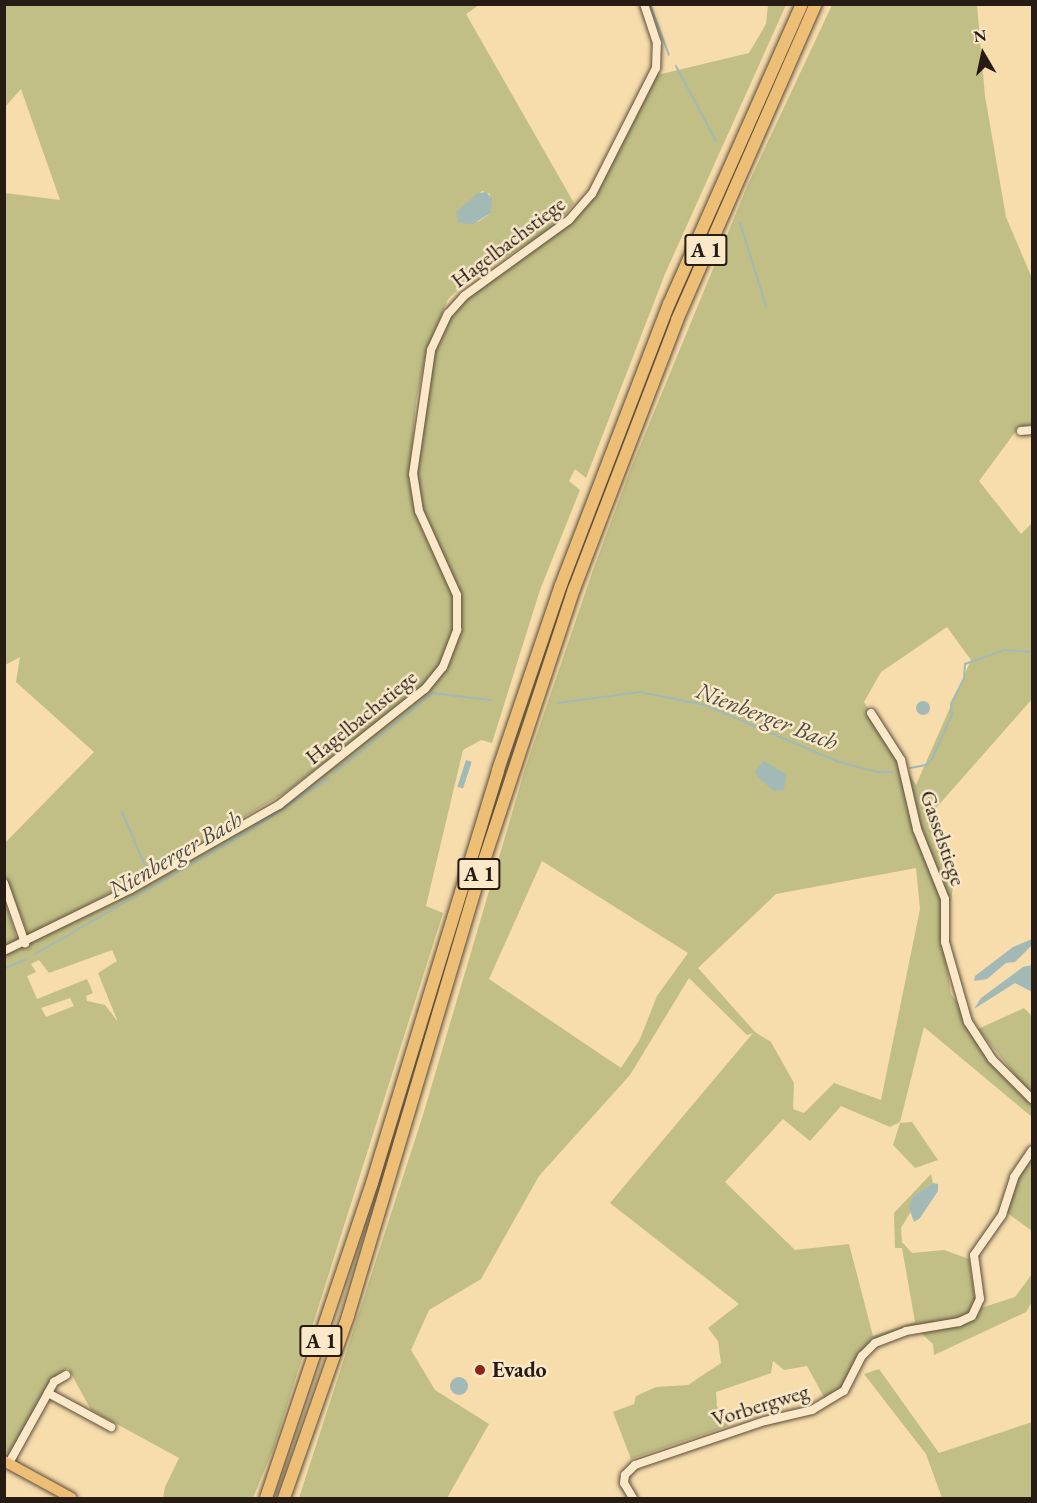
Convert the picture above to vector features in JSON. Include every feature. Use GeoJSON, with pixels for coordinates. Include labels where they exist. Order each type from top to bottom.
{"type":"FeatureCollection","features":[{"type":"Feature","properties":{"kind":"highway","name":"A 1"},"geometry":{"type":"LineString","coordinates":[[266,1498],[372,1183],[505,750],[594,493],[699,233],[802,4]]}},
{"type":"Feature","properties":{"kind":"highway","name":"A 1"},"geometry":{"type":"LineString","coordinates":[[284,1498],[348,1316],[517,756],[604,504],[717,224],[816,4]]}},
{"type":"Feature","properties":{"kind":"main road"},"geometry":{"type":"LineString","coordinates":[[7,1462],[72,1498]]}},
{"type":"Feature","properties":{"kind":"street","name":"Hagelbachstiege"},"geometry":{"type":"LineString","coordinates":[[4,951],[25,943],[131,889],[279,805],[425,689],[443,667],[457,630],[457,595],[419,511],[413,474],[431,350],[448,314],[464,296],[569,220],[592,194],[656,68],[657,43],[644,4]]}},
{"type":"Feature","properties":{"kind":"street"},"geometry":{"type":"LineString","coordinates":[[1021,431],[1032,430]]}},
{"type":"Feature","properties":{"kind":"street","name":"Gasselstiege"},"geometry":{"type":"LineString","coordinates":[[871,713],[902,760],[917,829],[945,899],[945,942],[968,1022],[992,1059],[1032,1099]]}},
{"type":"Feature","properties":{"kind":"street"},"geometry":{"type":"LineString","coordinates":[[4,884],[25,943]]}},
{"type":"Feature","properties":{"kind":"street","name":"Vorbergweg"},"geometry":{"type":"LineString","coordinates":[[633,1498],[624,1483],[626,1475],[635,1464],[756,1424],[812,1410],[844,1391],[862,1356],[875,1343],[906,1331],[959,1322],[972,1316],[980,1299],[974,1255],[1002,1215],[1012,1181],[1032,1150]]}},
{"type":"Feature","properties":{"kind":"street"},"geometry":{"type":"LineString","coordinates":[[7,1462],[54,1382],[66,1375]]}},
{"type":"Feature","properties":{"kind":"street"},"geometry":{"type":"LineString","coordinates":[[48,1393],[111,1426]]}},
{"type":"Feature","properties":{"kind":"shaded area"},"geometry":{"type":"Polygon","coordinates":[[[4,5],[479,5],[466,14],[574,203],[556,226],[466,282],[448,299],[426,353],[416,402],[409,481],[416,516],[453,596],[455,621],[450,648],[431,681],[283,794],[142,877],[28,935],[5,874],[5,843],[94,752],[16,682],[20,657],[5,665],[5,193],[60,200],[21,89],[5,107],[4,5]],[[482,191],[457,212],[478,222],[491,213],[490,194],[482,191]]]}},
{"type":"Feature","properties":{"kind":"shaded area"},"geometry":{"type":"Polygon","coordinates":[[[768,5],[786,5],[665,274],[586,478],[575,469],[569,481],[580,490],[540,590],[492,743],[481,740],[463,750],[426,906],[443,913],[274,1447],[253,1498],[163,1498],[165,1487],[179,1458],[91,1410],[68,1368],[55,1377],[10,1455],[5,1451],[5,955],[115,902],[298,794],[392,717],[443,667],[459,607],[414,486],[428,365],[451,310],[578,213],[653,76],[749,53],[766,24],[768,5]],[[112,950],[49,973],[39,960],[31,964],[36,972],[27,976],[37,999],[87,979],[93,993],[86,996],[87,1001],[105,1005],[118,1022],[98,973],[117,961],[112,950]],[[70,998],[41,1008],[46,1017],[74,1006],[70,998]]]}},
{"type":"Feature","properties":{"kind":"shaded area"},"geometry":{"type":"Polygon","coordinates":[[[832,5],[977,5],[985,96],[1006,217],[1032,278],[1032,425],[1019,427],[979,481],[1021,534],[1032,523],[1032,699],[929,816],[952,864],[954,879],[951,901],[945,900],[942,937],[951,994],[998,1060],[1016,1076],[978,1029],[1024,1008],[1032,1016],[1032,1117],[924,1027],[900,1122],[890,1127],[841,1106],[810,1141],[783,1119],[725,1182],[795,1250],[849,1244],[873,1336],[915,1322],[902,1248],[895,1248],[894,1213],[931,1174],[933,1183],[913,1196],[910,1213],[901,1228],[902,1242],[912,1253],[944,1250],[969,1259],[976,1305],[967,1316],[875,1340],[842,1388],[825,1399],[807,1366],[784,1370],[773,1361],[771,1373],[716,1392],[717,1406],[728,1426],[631,1459],[613,1412],[634,1404],[636,1396],[656,1387],[688,1385],[721,1363],[718,1341],[708,1328],[739,1304],[610,1203],[753,1033],[747,1035],[689,978],[630,1075],[539,1176],[481,1279],[429,1310],[411,1350],[435,1390],[489,1424],[447,1498],[299,1498],[423,1115],[525,769],[593,570],[631,468],[748,184],[832,5]],[[947,627],[881,672],[864,702],[916,785],[971,660],[947,627]],[[542,861],[489,979],[621,1068],[640,1039],[657,996],[688,953],[542,861]],[[916,868],[776,894],[698,968],[755,1032],[771,1042],[794,1083],[793,1109],[804,1113],[834,1083],[881,1100],[920,909],[916,868]]]}},
{"type":"Feature","properties":{"kind":"shaded area"},"geometry":{"type":"Polygon","coordinates":[[[4,898],[17,940],[5,945],[4,945],[4,898]]]}},
{"type":"Feature","properties":{"kind":"shaded area"},"geometry":{"type":"Polygon","coordinates":[[[912,1122],[938,1160],[915,1168],[893,1145],[900,1123],[912,1122]]]}},
{"type":"Feature","properties":{"kind":"shaded area"},"geometry":{"type":"Polygon","coordinates":[[[1032,1157],[1032,1231],[1006,1212],[1013,1187],[1032,1157]]]}},
{"type":"Feature","properties":{"kind":"shaded area"},"geometry":{"type":"Polygon","coordinates":[[[1032,1274],[1032,1302],[1026,1312],[934,1355],[933,1344],[920,1332],[977,1316],[981,1308],[1015,1297],[1032,1274]]]}},
{"type":"Feature","properties":{"kind":"shaded area"},"geometry":{"type":"Polygon","coordinates":[[[879,1369],[939,1453],[1032,1422],[1032,1498],[942,1498],[926,1454],[864,1374],[879,1369]]]}},
{"type":"Feature","properties":{"kind":"water"},"geometry":{"type":"Polygon","coordinates":[[[486,192],[492,198],[491,213],[473,224],[459,223],[456,212],[478,193],[486,192]]]}},
{"type":"Feature","properties":{"kind":"water"},"geometry":{"type":"Polygon","coordinates":[[[920,701],[926,701],[930,708],[926,715],[920,715],[916,711],[916,705],[920,701]]]}},
{"type":"Feature","properties":{"kind":"water"},"geometry":{"type":"Polygon","coordinates":[[[466,760],[472,762],[463,788],[457,787],[466,760]]]}},
{"type":"Feature","properties":{"kind":"water"},"geometry":{"type":"Polygon","coordinates":[[[764,761],[786,774],[784,790],[774,791],[758,777],[755,771],[764,761]]]}},
{"type":"Feature","properties":{"kind":"water"},"geometry":{"type":"Polygon","coordinates":[[[1032,939],[1032,945],[1015,962],[1006,963],[987,979],[974,981],[975,976],[1013,947],[1032,939]]]}},
{"type":"Feature","properties":{"kind":"water"},"geometry":{"type":"Polygon","coordinates":[[[1032,965],[1032,992],[1015,983],[974,1009],[981,998],[1023,967],[1032,965]]]}},
{"type":"Feature","properties":{"kind":"water"},"geometry":{"type":"Polygon","coordinates":[[[933,1183],[938,1184],[938,1191],[920,1218],[914,1222],[909,1208],[913,1196],[933,1183]]]}},
{"type":"Feature","properties":{"kind":"water"},"geometry":{"type":"Polygon","coordinates":[[[459,1377],[467,1382],[468,1386],[463,1394],[459,1395],[451,1390],[450,1386],[455,1378],[459,1377]]]}},
{"type":"Feature","properties":{"kind":"waterway"},"geometry":{"type":"LineString","coordinates":[[650,4],[669,55]]}},
{"type":"Feature","properties":{"kind":"waterway"},"geometry":{"type":"LineString","coordinates":[[676,66],[716,141]]}},
{"type":"Feature","properties":{"kind":"waterway"},"geometry":{"type":"LineString","coordinates":[[740,223],[766,306]]}},
{"type":"Feature","properties":{"kind":"waterway","name":"Nienberger Bach"},"geometry":{"type":"LineString","coordinates":[[910,768],[926,765],[932,759],[952,715],[951,704],[964,679],[965,664],[1004,650],[1032,652]]}},
{"type":"Feature","properties":{"kind":"waterway","name":"Nienberger Bach"},"geometry":{"type":"LineString","coordinates":[[558,703],[640,692],[705,705],[836,761],[877,772],[892,772]]}},
{"type":"Feature","properties":{"kind":"waterway","name":"Nienberger Bach"},"geometry":{"type":"LineString","coordinates":[[334,773],[433,693],[491,700]]}},
{"type":"Feature","properties":{"kind":"waterway","name":"Nienberger Bach"},"geometry":{"type":"LineString","coordinates":[[35,954],[248,832],[329,778]]}},
{"type":"Feature","properties":{"kind":"waterway"},"geometry":{"type":"LineString","coordinates":[[122,812],[147,870]]}},
{"type":"Feature","properties":{"kind":"waterway","name":"Nienberger Bach"},"geometry":{"type":"LineString","coordinates":[[4,969],[26,959]]}},
{"type":"Feature","properties":{"kind":"place","name":"Evado"},"geometry":{"type":"Point","coordinates":[480,1370]}}]}
